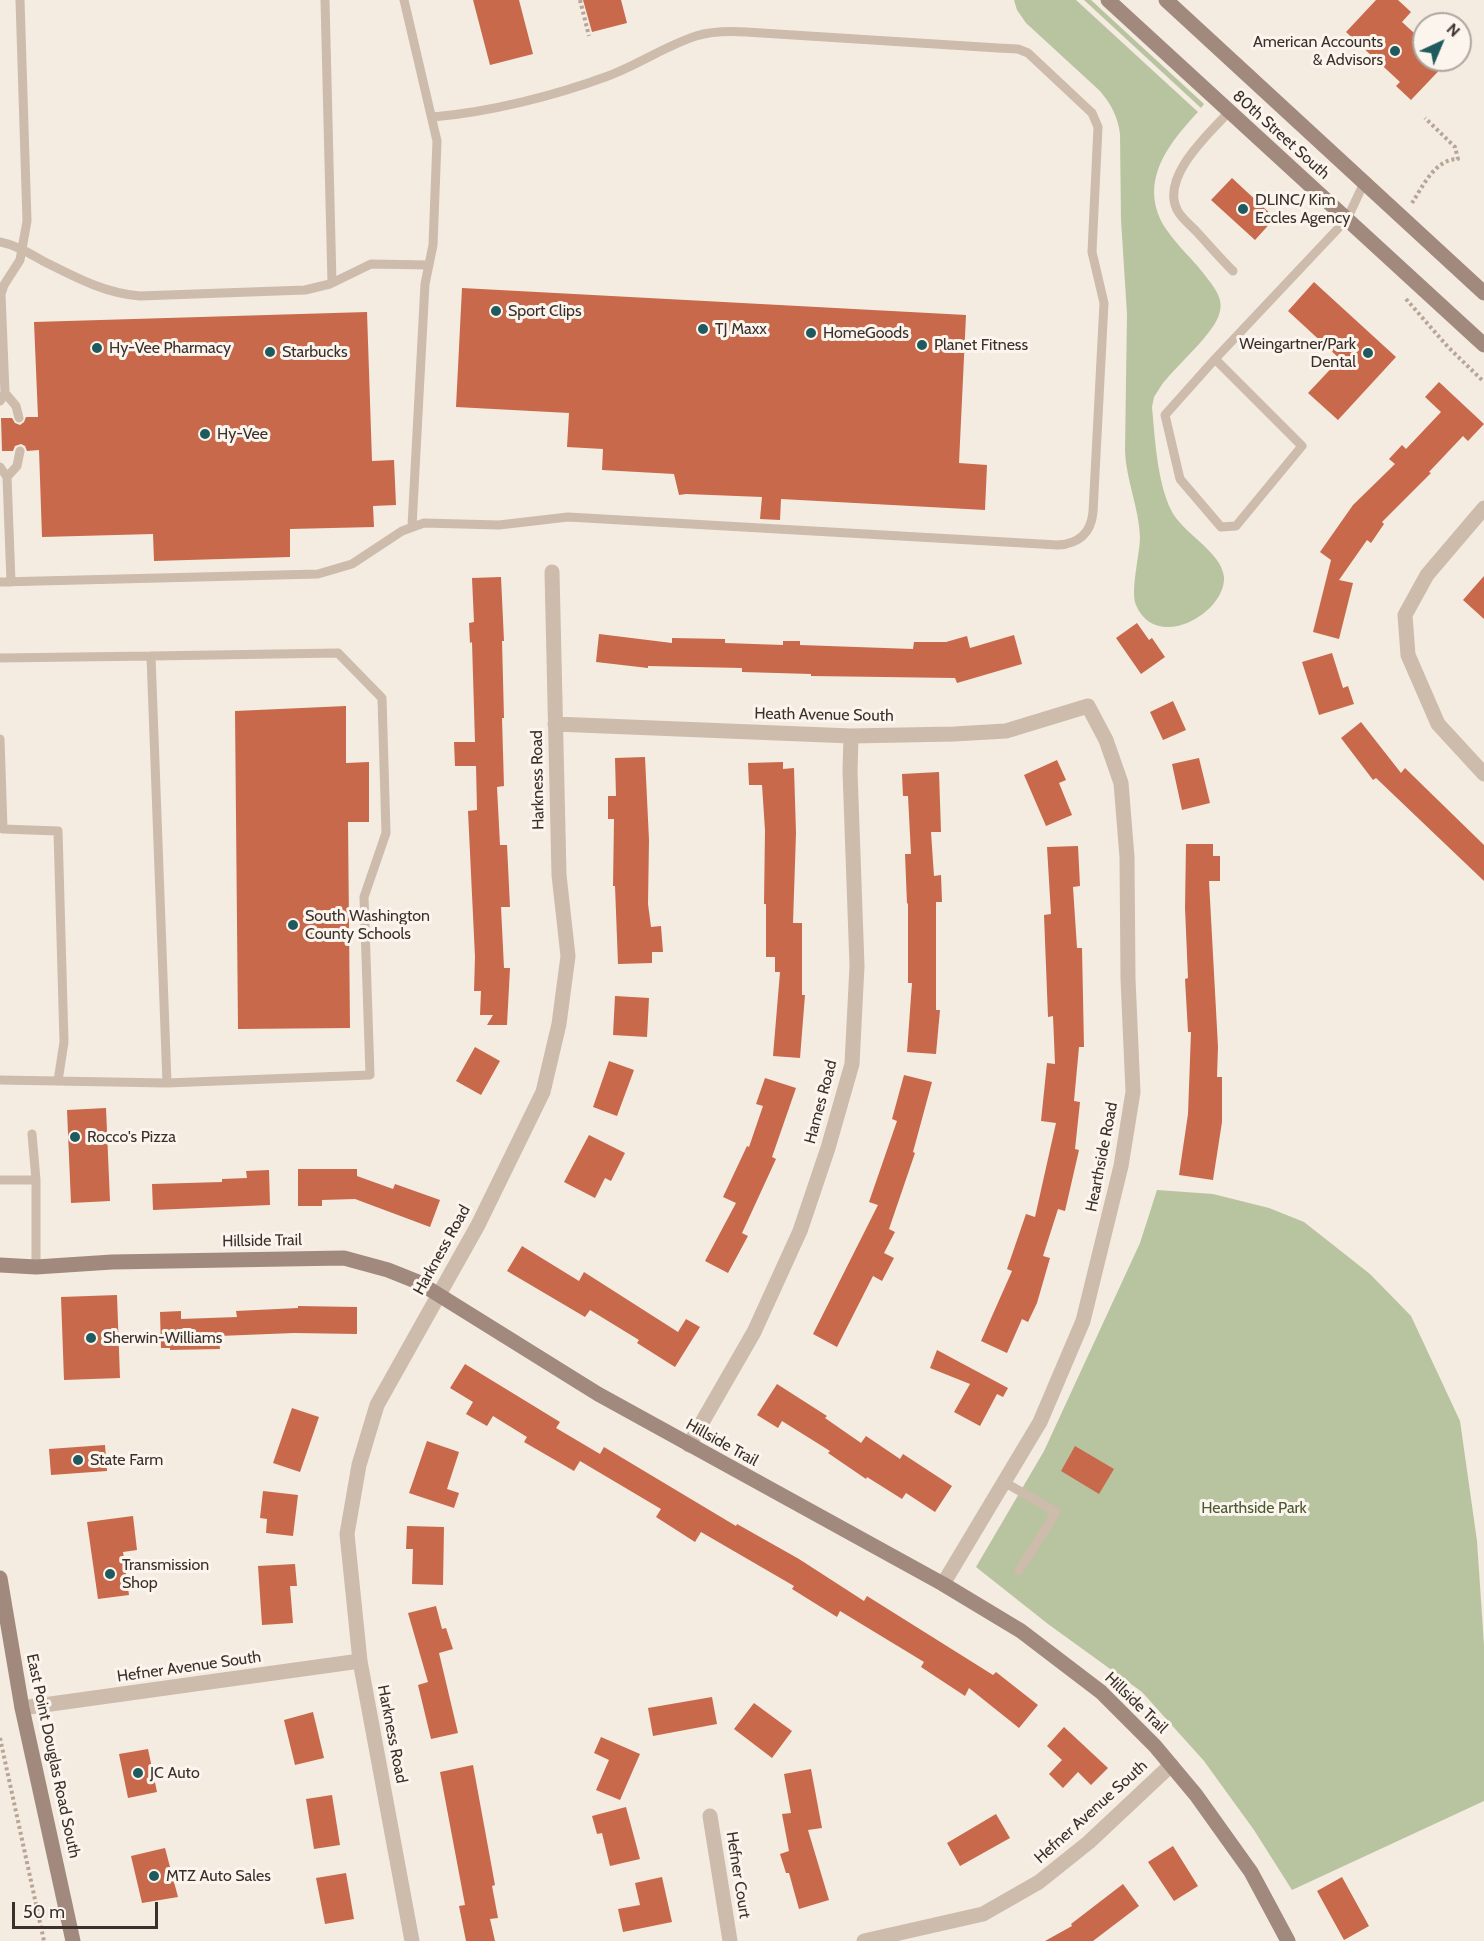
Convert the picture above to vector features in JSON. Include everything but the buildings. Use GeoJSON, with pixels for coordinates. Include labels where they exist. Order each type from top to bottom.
{"type":"FeatureCollection","features":[{"type":"Feature","properties":{"kind":"street","name":"80th Street South"},"geometry":{"type":"LineString","coordinates":[[1108,0],[1484,345]]}},
{"type":"Feature","properties":{"kind":"street","name":"80th Street South"},"geometry":{"type":"LineString","coordinates":[[1166,0],[1484,293]]}},
{"type":"Feature","properties":{"kind":"street"},"geometry":{"type":"LineString","coordinates":[[1484,508],[1427,575],[1405,615],[1408,655],[1438,724],[1484,774]]}},
{"type":"Feature","properties":{"kind":"street","name":"Harkness Road"},"geometry":{"type":"LineString","coordinates":[[412,1941],[360,1661],[347,1534],[359,1465],[377,1405],[478,1225],[543,1092],[559,1024],[568,956],[559,875],[552,572]]}},
{"type":"Feature","properties":{"kind":"street","name":"Heath Avenue South"},"geometry":{"type":"LineString","coordinates":[[555,724],[852,736],[1006,731],[1088,706]]}},
{"type":"Feature","properties":{"kind":"street","name":"Hearthside Road"},"geometry":{"type":"LineString","coordinates":[[943,1584],[1040,1422],[1083,1321],[1121,1166],[1133,1092],[1128,979],[1127,857],[1121,783],[1106,740],[1088,706]]}},
{"type":"Feature","properties":{"kind":"street","name":"Hames Road"},"geometry":{"type":"LineString","coordinates":[[689,1445],[754,1332],[800,1231],[828,1148],[852,1064],[857,966],[850,771],[852,736]]}},
{"type":"Feature","properties":{"kind":"street","name":"Hillside Trail"},"geometry":{"type":"LineString","coordinates":[[0,1265],[36,1267],[112,1262],[344,1258],[388,1270],[418,1282],[598,1394],[943,1584],[1021,1631],[1101,1692],[1155,1746],[1196,1795],[1251,1872],[1288,1941]]}},
{"type":"Feature","properties":{"kind":"street","name":"East Point Douglas Road South"},"geometry":{"type":"LineString","coordinates":[[0,1578],[22,1708],[73,1941]]}},
{"type":"Feature","properties":{"kind":"street","name":"Hefner Avenue South"},"geometry":{"type":"LineString","coordinates":[[22,1708],[360,1661]]}},
{"type":"Feature","properties":{"kind":"street","name":"Hefner Avenue South"},"geometry":{"type":"LineString","coordinates":[[864,1941],[983,1914],[1039,1882],[1089,1842],[1171,1765]]}},
{"type":"Feature","properties":{"kind":"street","name":"Hefner Court"},"geometry":{"type":"LineString","coordinates":[[710,1815],[730,1941]]}},
{"type":"Feature","properties":{"kind":"lane"},"geometry":{"type":"LineString","coordinates":[[19,418],[17,407],[2,397],[1,294],[4,285],[18,264],[27,221],[20,0]]}},
{"type":"Feature","properties":{"kind":"lane"},"geometry":{"type":"LineString","coordinates":[[325,0],[332,283]]}},
{"type":"Feature","properties":{"kind":"lane"},"geometry":{"type":"LineString","coordinates":[[404,0],[433,117],[438,153],[433,244],[425,284],[412,526]]}},
{"type":"Feature","properties":{"kind":"lane"},"geometry":{"type":"LineString","coordinates":[[0,582],[318,574],[339,569],[357,561],[412,526],[428,522],[506,524],[568,517],[1065,544],[1080,539],[1087,532],[1092,522],[1097,460],[1104,303],[1092,252],[1098,124],[1092,113],[1026,51],[746,32],[715,32],[689,39],[626,69],[577,87],[470,113],[433,117]]}},
{"type":"Feature","properties":{"kind":"lane"},"geometry":{"type":"LineString","coordinates":[[1229,112],[1196,147],[1184,164],[1173,195],[1178,212],[1233,271]]}},
{"type":"Feature","properties":{"kind":"lane"},"geometry":{"type":"LineString","coordinates":[[1215,359],[1302,446],[1236,525],[1221,527],[1179,479],[1165,415],[1215,359],[1347,219],[1364,183]]}},
{"type":"Feature","properties":{"kind":"lane"},"geometry":{"type":"LineString","coordinates":[[0,242],[22,250],[93,286],[130,295],[146,296],[305,290],[332,283],[371,264],[429,265]]}},
{"type":"Feature","properties":{"kind":"lane"},"geometry":{"type":"LineString","coordinates":[[7,477],[18,463],[20,451]]}},
{"type":"Feature","properties":{"kind":"lane"},"geometry":{"type":"LineString","coordinates":[[0,467],[7,477],[11,582]]}},
{"type":"Feature","properties":{"kind":"lane"},"geometry":{"type":"LineString","coordinates":[[0,658],[338,653],[382,698],[386,794],[386,833],[364,897],[370,1076],[167,1083],[0,1080]]}},
{"type":"Feature","properties":{"kind":"lane"},"geometry":{"type":"LineString","coordinates":[[151,656],[167,1083]]}},
{"type":"Feature","properties":{"kind":"lane"},"geometry":{"type":"LineString","coordinates":[[0,739],[3,829],[58,831],[64,1042],[58,1081]]}},
{"type":"Feature","properties":{"kind":"lane"},"geometry":{"type":"LineString","coordinates":[[32,1134],[36,1180],[36,1267]]}},
{"type":"Feature","properties":{"kind":"lane"},"geometry":{"type":"LineString","coordinates":[[0,1180],[36,1180]]}},
{"type":"Feature","properties":{"kind":"lane"},"geometry":{"type":"LineString","coordinates":[[1004,1482],[1056,1512],[1018,1571]]}},
{"type":"Feature","properties":{"kind":"path"},"geometry":{"type":"LineString","coordinates":[[580,0],[589,36]]}},
{"type":"Feature","properties":{"kind":"path"},"geometry":{"type":"LineString","coordinates":[[1413,203],[1429,177],[1443,162],[1458,159],[1456,149],[1425,118]]}},
{"type":"Feature","properties":{"kind":"path"},"geometry":{"type":"LineString","coordinates":[[1402,295],[1448,347],[1484,382]]}},
{"type":"Feature","properties":{"kind":"path"},"geometry":{"type":"LineString","coordinates":[[0,1738],[44,1941]]}},
{"type":"Feature","properties":{"kind":"green space"},"geometry":{"type":"Polygon","coordinates":[[[1014,0],[1076,0],[1198,112],[1176,138],[1159,166],[1154,196],[1166,229],[1215,290],[1220,302],[1220,311],[1211,329],[1161,386],[1154,397],[1152,407],[1160,473],[1166,499],[1176,518],[1216,559],[1222,568],[1224,577],[1222,591],[1214,603],[1188,623],[1173,627],[1158,626],[1146,619],[1134,599],[1140,537],[1125,451],[1127,314],[1118,122],[1111,106],[1100,91],[1026,23],[1017,10],[1014,0]]]}},
{"type":"Feature","properties":{"kind":"green space"},"geometry":{"type":"Polygon","coordinates":[[[1084,0],[1091,0],[1204,104],[1201,108],[1084,0]]]}},
{"type":"Feature","properties":{"kind":"green space","name":"Hearthside Park"},"geometry":{"type":"Polygon","coordinates":[[[1157,1190],[1213,1194],[1269,1208],[1304,1222],[1370,1274],[1411,1316],[1460,1421],[1477,1541],[1484,1645],[1484,1801],[1292,1890],[1254,1830],[1204,1761],[1142,1692],[1048,1624],[976,1567],[1044,1451],[1140,1243],[1157,1190]]]}},
{"type":"Feature","properties":{"kind":"place","name":"American Accounts & Advisors"},"geometry":{"type":"Point","coordinates":[1395,51]}},
{"type":"Feature","properties":{"kind":"place","name":"DLINC/ Kim Eccles Agency"},"geometry":{"type":"Point","coordinates":[1243,209]}},
{"type":"Feature","properties":{"kind":"place","name":"Sport Clips"},"geometry":{"type":"Point","coordinates":[496,311]}},
{"type":"Feature","properties":{"kind":"place","name":"TJ Maxx"},"geometry":{"type":"Point","coordinates":[703,329]}},
{"type":"Feature","properties":{"kind":"place","name":"HomeGoods"},"geometry":{"type":"Point","coordinates":[811,333]}},
{"type":"Feature","properties":{"kind":"place","name":"Planet Fitness"},"geometry":{"type":"Point","coordinates":[922,345]}},
{"type":"Feature","properties":{"kind":"place","name":"Hy-Vee Pharmacy"},"geometry":{"type":"Point","coordinates":[97,348]}},
{"type":"Feature","properties":{"kind":"place","name":"Starbucks"},"geometry":{"type":"Point","coordinates":[270,352]}},
{"type":"Feature","properties":{"kind":"place","name":"Weingartner/Park Dental"},"geometry":{"type":"Point","coordinates":[1368,353]}},
{"type":"Feature","properties":{"kind":"place","name":"Hy-Vee"},"geometry":{"type":"Point","coordinates":[205,434]}},
{"type":"Feature","properties":{"kind":"place","name":"South Washington County Schools"},"geometry":{"type":"Point","coordinates":[293,925]}},
{"type":"Feature","properties":{"kind":"place","name":"Rocco's Pizza"},"geometry":{"type":"Point","coordinates":[75,1137]}},
{"type":"Feature","properties":{"kind":"place","name":"Sherwin-Williams"},"geometry":{"type":"Point","coordinates":[91,1338]}},
{"type":"Feature","properties":{"kind":"place","name":"State Farm"},"geometry":{"type":"Point","coordinates":[78,1460]}},
{"type":"Feature","properties":{"kind":"place","name":"Transmission Shop"},"geometry":{"type":"Point","coordinates":[110,1574]}},
{"type":"Feature","properties":{"kind":"place","name":"JC Auto"},"geometry":{"type":"Point","coordinates":[138,1773]}},
{"type":"Feature","properties":{"kind":"place","name":"MTZ Auto Sales"},"geometry":{"type":"Point","coordinates":[154,1876]}}]}
